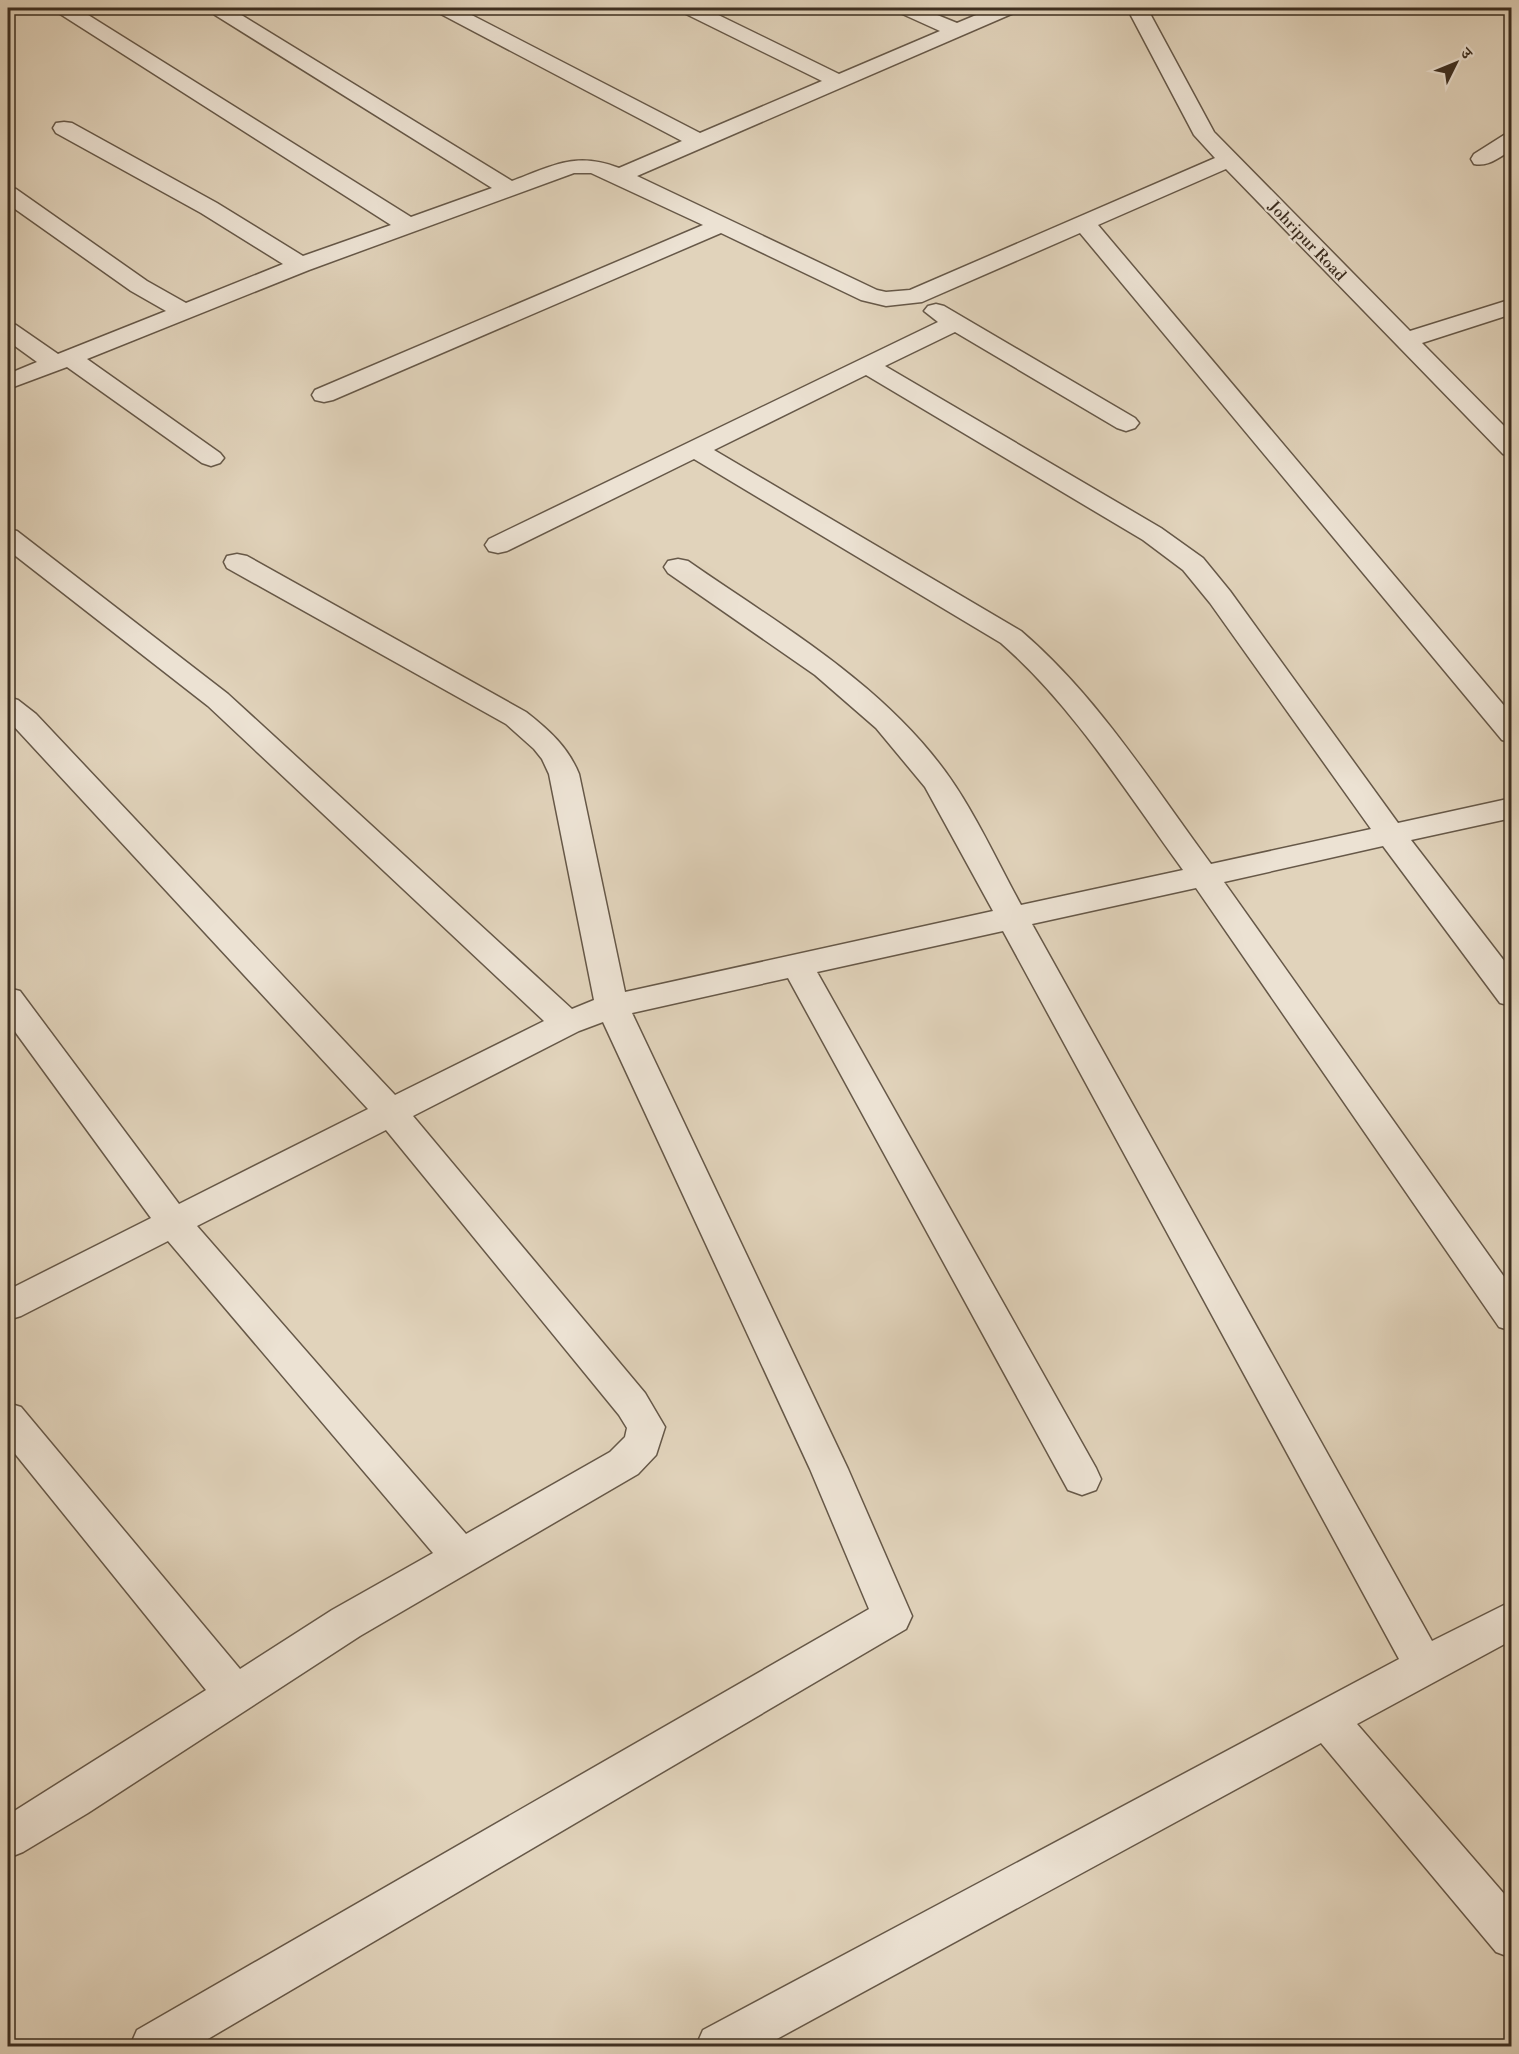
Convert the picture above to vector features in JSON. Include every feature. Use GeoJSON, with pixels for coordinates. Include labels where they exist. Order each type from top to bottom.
{"type":"FeatureCollection","features":[{"type":"Feature","properties":{"kind":"street"},"geometry":{"type":"LineString","coordinates":[[22,8],[32,8]]}},
{"type":"Feature","properties":{"kind":"street"},"geometry":{"type":"LineString","coordinates":[[64,8],[409,226]]}},
{"type":"Feature","properties":{"kind":"street"},"geometry":{"type":"LineString","coordinates":[[444,8],[700,142]]}},
{"type":"Feature","properties":{"kind":"street"},"geometry":{"type":"LineString","coordinates":[[689,8],[838,81]]}},
{"type":"Feature","properties":{"kind":"street"},"geometry":{"type":"LineString","coordinates":[[905,8],[955,30]]}},
{"type":"Feature","properties":{"kind":"street"},"geometry":{"type":"LineString","coordinates":[[619,176],[1009,8]]}},
{"type":"Feature","properties":{"kind":"street","name":"Johripur Road"},"geometry":{"type":"LineString","coordinates":[[1137,8],[1205,135],[1512,449]]}},
{"type":"Feature","properties":{"kind":"street"},"geometry":{"type":"LineString","coordinates":[[222,11],[509,189]]}},
{"type":"Feature","properties":{"kind":"street"},"geometry":{"type":"LineString","coordinates":[[64,128],[209,208],[301,265]]}},
{"type":"Feature","properties":{"kind":"street"},"geometry":{"type":"LineString","coordinates":[[1482,159],[1512,140]]}},
{"type":"Feature","properties":{"kind":"street"},"geometry":{"type":"LineString","coordinates":[[8,382],[301,265],[560,170],[585,165],[619,176],[869,295],[886,299],[914,297],[1085,225],[1229,160]]}},
{"type":"Feature","properties":{"kind":"street"},"geometry":{"type":"LineString","coordinates":[[8,194],[139,286],[184,311]]}},
{"type":"Feature","properties":{"kind":"street"},"geometry":{"type":"LineString","coordinates":[[324,395],[722,225]]}},
{"type":"Feature","properties":{"kind":"street"},"geometry":{"type":"LineString","coordinates":[[1085,225],[1512,734]]}},
{"type":"Feature","properties":{"kind":"street"},"geometry":{"type":"LineString","coordinates":[[914,297],[1126,423]]}},
{"type":"Feature","properties":{"kind":"street"},"geometry":{"type":"LineString","coordinates":[[1405,341],[1512,306]]}},
{"type":"Feature","properties":{"kind":"street"},"geometry":{"type":"LineString","coordinates":[[498,545],[955,323]]}},
{"type":"Feature","properties":{"kind":"street"},"geometry":{"type":"LineString","coordinates":[[8,330],[62,360],[211,458]]}},
{"type":"Feature","properties":{"kind":"street"},"geometry":{"type":"LineString","coordinates":[[866,365],[1152,534],[1193,564],[1220,597],[1391,835],[1512,995]]}},
{"type":"Feature","properties":{"kind":"street"},"geometry":{"type":"LineString","coordinates":[[695,449],[1011,637],[1041,663],[1070,694],[1204,876],[1512,1317]]}},
{"type":"Feature","properties":{"kind":"street"},"geometry":{"type":"LineString","coordinates":[[8,537],[218,700],[567,1023]]}},
{"type":"Feature","properties":{"kind":"street"},"geometry":{"type":"LineString","coordinates":[[153,2046],[892,1616],[824,1458],[612,1006],[559,759],[543,740],[516,718],[237,562]]}},
{"type":"Feature","properties":{"kind":"street"},"geometry":{"type":"LineString","coordinates":[[678,567],[825,669],[886,722],[938,783],[1425,1667]]}},
{"type":"Feature","properties":{"kind":"street"},"geometry":{"type":"LineString","coordinates":[[8,1838],[73,1799],[346,1623],[624,1463],[642,1444],[646,1427],[632,1404],[391,1112],[14,718]]}},
{"type":"Feature","properties":{"kind":"street"},"geometry":{"type":"LineString","coordinates":[[8,1305],[567,1023],[612,1006],[1512,808]]}},
{"type":"Feature","properties":{"kind":"street"},"geometry":{"type":"LineString","coordinates":[[797,966],[1082,1479]]}},
{"type":"Feature","properties":{"kind":"street"},"geometry":{"type":"LineString","coordinates":[[8,999],[174,1223],[460,1556]]}},
{"type":"Feature","properties":{"kind":"street"},"geometry":{"type":"LineString","coordinates":[[8,1418],[235,1695]]}},
{"type":"Feature","properties":{"kind":"street"},"geometry":{"type":"LineString","coordinates":[[719,2046],[1512,1619]]}},
{"type":"Feature","properties":{"kind":"street"},"geometry":{"type":"LineString","coordinates":[[1328,1720],[1512,1936]]}}]}
